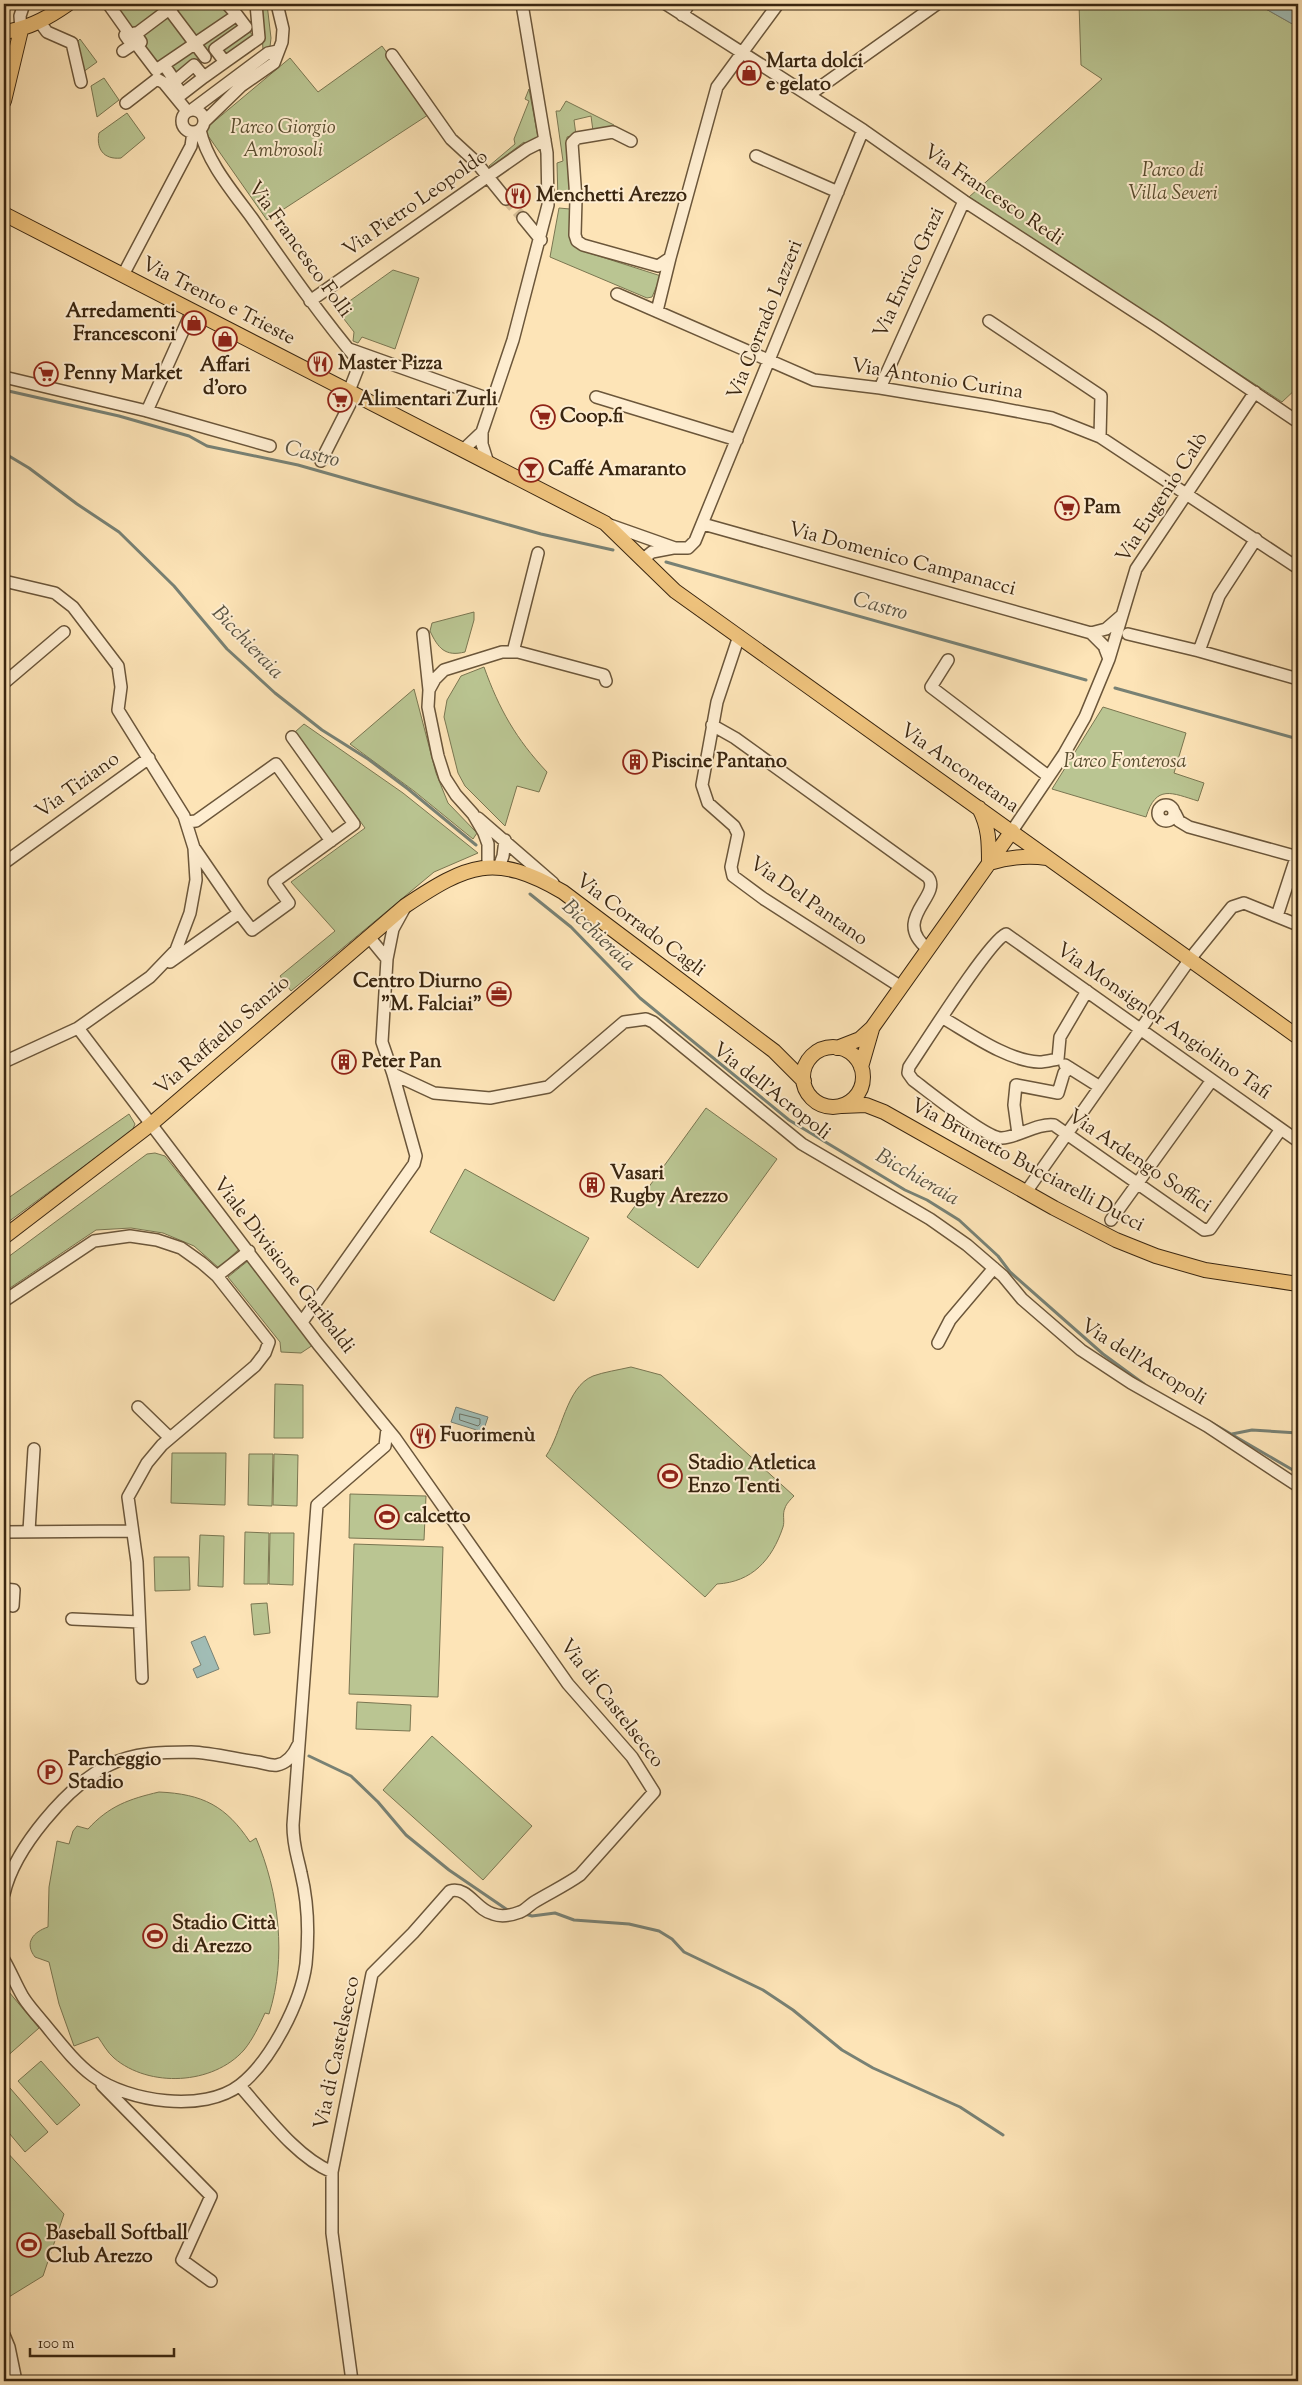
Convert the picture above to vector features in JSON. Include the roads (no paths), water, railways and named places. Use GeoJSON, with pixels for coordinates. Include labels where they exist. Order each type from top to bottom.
{"type":"FeatureCollection","features":[{"type":"Feature","properties":{"kind":"main road"},"geometry":{"type":"LineString","coordinates":[[4,32],[21,30],[39,22],[68,4]]}},
{"type":"Feature","properties":{"kind":"main road"},"geometry":{"type":"LineString","coordinates":[[4,101],[21,30]]}},
{"type":"Feature","properties":{"kind":"main road","name":"Via Trento e Trieste"},"geometry":{"type":"LineString","coordinates":[[4,214],[605,523]]}},
{"type":"Feature","properties":{"kind":"main road","name":"Via Anconetana"},"geometry":{"type":"LineString","coordinates":[[605,523],[675,591],[1298,1037]]}},
{"type":"Feature","properties":{"kind":"main road"},"geometry":{"type":"LineString","coordinates":[[979,808],[987,822],[989,862]]}},
{"type":"Feature","properties":{"kind":"main road"},"geometry":{"type":"LineString","coordinates":[[872,1028],[858,1094],[842,1106],[834,1107],[817,1102],[811,1097],[804,1081],[804,1074],[809,1060],[821,1050],[837,1048],[860,1039],[872,1028],[1012,831]]}},
{"type":"Feature","properties":{"kind":"main road"},"geometry":{"type":"LineString","coordinates":[[989,862],[1007,857],[1028,855],[1050,858]]}},
{"type":"Feature","properties":{"kind":"main road","name":"Via Corrado Cagli"},"geometry":{"type":"LineString","coordinates":[[469,870],[493,867],[522,871],[563,892],[774,1051],[804,1081]]}},
{"type":"Feature","properties":{"kind":"main road","name":"Via Raffaello Sanzio"},"geometry":{"type":"LineString","coordinates":[[4,1237],[150,1125],[405,906],[445,879],[469,870]]}},
{"type":"Feature","properties":{"kind":"main road"},"geometry":{"type":"LineString","coordinates":[[837,1048],[852,1054],[862,1071]]}},
{"type":"Feature","properties":{"kind":"main road","name":"Via Corrado Cagli"},"geometry":{"type":"LineString","coordinates":[[774,1051],[809,1060]]}},
{"type":"Feature","properties":{"kind":"main road","name":"Via Brunetto Bucciarelli Ducci"},"geometry":{"type":"LineString","coordinates":[[862,1071],[868,1091],[884,1112]]}},
{"type":"Feature","properties":{"kind":"main road","name":"Via Brunetto Bucciarelli Ducci"},"geometry":{"type":"LineString","coordinates":[[842,1106],[866,1105],[884,1112],[1112,1239],[1156,1256],[1206,1270],[1298,1284]]}},
{"type":"Feature","properties":{"kind":"street"},"geometry":{"type":"LineString","coordinates":[[21,30],[20,16],[24,4]]}},
{"type":"Feature","properties":{"kind":"street"},"geometry":{"type":"LineString","coordinates":[[221,58],[215,49],[246,27],[227,4]]}},
{"type":"Feature","properties":{"kind":"street"},"geometry":{"type":"LineString","coordinates":[[195,66],[174,83],[182,94],[204,77],[221,58],[258,38],[256,4]]}},
{"type":"Feature","properties":{"kind":"street"},"geometry":{"type":"LineString","coordinates":[[276,4],[283,29],[282,42],[274,63],[242,86],[199,128],[186,129],[182,122],[183,116],[268,53],[278,50]]}},
{"type":"Feature","properties":{"kind":"street"},"geometry":{"type":"LineString","coordinates":[[488,463],[482,444],[482,432],[513,340],[541,240],[548,205],[549,165],[522,4]]}},
{"type":"Feature","properties":{"kind":"street","name":"Via Francesco Redi"},"geometry":{"type":"LineString","coordinates":[[666,4],[862,130],[964,201],[1298,422]]}},
{"type":"Feature","properties":{"kind":"street"},"geometry":{"type":"LineString","coordinates":[[682,15],[689,4]]}},
{"type":"Feature","properties":{"kind":"street"},"geometry":{"type":"LineString","coordinates":[[657,311],[711,103],[717,87],[778,4]]}},
{"type":"Feature","properties":{"kind":"street"},"geometry":{"type":"LineString","coordinates":[[809,95],[936,4]]}},
{"type":"Feature","properties":{"kind":"street"},"geometry":{"type":"LineString","coordinates":[[130,43],[170,5],[205,57]]}},
{"type":"Feature","properties":{"kind":"street"},"geometry":{"type":"LineString","coordinates":[[107,6],[131,36],[135,33],[130,43]]}},
{"type":"Feature","properties":{"kind":"street"},"geometry":{"type":"LineString","coordinates":[[130,43],[141,42],[137,45],[156,70],[237,15]]}},
{"type":"Feature","properties":{"kind":"street"},"geometry":{"type":"LineString","coordinates":[[39,22],[48,32],[72,43],[81,82]]}},
{"type":"Feature","properties":{"kind":"street"},"geometry":{"type":"LineString","coordinates":[[123,275],[191,146],[203,114],[190,110],[164,83],[157,79],[130,43]]}},
{"type":"Feature","properties":{"kind":"street"},"geometry":{"type":"LineString","coordinates":[[392,55],[451,139],[470,156],[506,199]]}},
{"type":"Feature","properties":{"kind":"street"},"geometry":{"type":"LineString","coordinates":[[164,65],[175,81],[195,66]]}},
{"type":"Feature","properties":{"kind":"street"},"geometry":{"type":"LineString","coordinates":[[195,66],[204,77]]}},
{"type":"Feature","properties":{"kind":"street"},"geometry":{"type":"LineString","coordinates":[[126,103],[157,79]]}},
{"type":"Feature","properties":{"kind":"street","name":"Via Francesco Folli"},"geometry":{"type":"LineString","coordinates":[[199,128],[203,142],[223,177],[310,302],[360,363],[352,393]]}},
{"type":"Feature","properties":{"kind":"street","name":"Via Corrado Lazzeri"},"geometry":{"type":"LineString","coordinates":[[704,524],[862,130]]}},
{"type":"Feature","properties":{"kind":"street"},"geometry":{"type":"LineString","coordinates":[[630,141],[613,132],[578,138],[572,143],[576,199],[575,235],[577,241],[583,246],[658,266],[670,258]]}},
{"type":"Feature","properties":{"kind":"street","name":"Via Pietro Leopoldo"},"geometry":{"type":"LineString","coordinates":[[310,302],[487,176],[528,148],[545,140]]}},
{"type":"Feature","properties":{"kind":"street"},"geometry":{"type":"LineString","coordinates":[[756,156],[838,192]]}},
{"type":"Feature","properties":{"kind":"street","name":"Via Enrico Grazi"},"geometry":{"type":"LineString","coordinates":[[880,388],[964,201]]}},
{"type":"Feature","properties":{"kind":"street"},"geometry":{"type":"LineString","coordinates":[[523,218],[541,240]]}},
{"type":"Feature","properties":{"kind":"street","name":"Via Antonio Curina"},"geometry":{"type":"LineString","coordinates":[[617,294],[814,380],[880,388],[1052,418],[1100,437],[1298,568]]}},
{"type":"Feature","properties":{"kind":"street"},"geometry":{"type":"LineString","coordinates":[[147,411],[192,311]]}},
{"type":"Feature","properties":{"kind":"street"},"geometry":{"type":"LineString","coordinates":[[989,321],[1101,396],[1100,437]]}},
{"type":"Feature","properties":{"kind":"street"},"geometry":{"type":"LineString","coordinates":[[347,348],[492,400]]}},
{"type":"Feature","properties":{"kind":"street"},"geometry":{"type":"LineString","coordinates":[[4,377],[147,411],[270,446]]}},
{"type":"Feature","properties":{"kind":"street","name":"Via Eugenio Calò"},"geometry":{"type":"LineString","coordinates":[[1012,831],[1064,754],[1085,717],[1122,633],[1121,616],[1136,569],[1254,392]]}},
{"type":"Feature","properties":{"kind":"street"},"geometry":{"type":"LineString","coordinates":[[321,461],[352,393]]}},
{"type":"Feature","properties":{"kind":"street"},"geometry":{"type":"LineString","coordinates":[[596,397],[737,440]]}},
{"type":"Feature","properties":{"kind":"street"},"geometry":{"type":"LineString","coordinates":[[463,450],[482,432]]}},
{"type":"Feature","properties":{"kind":"street","name":"Via Trento e Trieste"},"geometry":{"type":"LineString","coordinates":[[605,523],[675,548]]}},
{"type":"Feature","properties":{"kind":"street"},"geometry":{"type":"LineString","coordinates":[[642,560],[652,552],[688,548],[695,541],[704,524]]}},
{"type":"Feature","properties":{"kind":"street","name":"Via Domenico Campanacci"},"geometry":{"type":"LineString","coordinates":[[704,524],[1091,633]]}},
{"type":"Feature","properties":{"kind":"street"},"geometry":{"type":"LineString","coordinates":[[1199,650],[1219,596],[1256,539]]}},
{"type":"Feature","properties":{"kind":"street"},"geometry":{"type":"LineString","coordinates":[[513,652],[538,553]]}},
{"type":"Feature","properties":{"kind":"street"},"geometry":{"type":"LineString","coordinates":[[4,581],[55,593],[73,607],[118,666],[120,687],[118,710],[150,758],[186,822],[194,848],[196,880],[190,913],[176,950],[150,977]]}},
{"type":"Feature","properties":{"kind":"street"},"geometry":{"type":"LineString","coordinates":[[1091,633],[1106,629],[1121,616]]}},
{"type":"Feature","properties":{"kind":"street"},"geometry":{"type":"LineString","coordinates":[[4,683],[64,632]]}},
{"type":"Feature","properties":{"kind":"street"},"geometry":{"type":"LineString","coordinates":[[1091,633],[1104,646],[1109,659]]}},
{"type":"Feature","properties":{"kind":"street"},"geometry":{"type":"LineString","coordinates":[[1122,633],[1199,650],[1298,679]]}},
{"type":"Feature","properties":{"kind":"street"},"geometry":{"type":"LineString","coordinates":[[423,634],[429,690],[428,707],[445,778],[456,795],[473,814],[563,892]]}},
{"type":"Feature","properties":{"kind":"street","name":"Via Del Pantano"},"geometry":{"type":"LineString","coordinates":[[739,636],[717,702],[702,785],[708,803],[734,826],[738,834],[731,867],[733,876],[764,899],[900,988]]}},
{"type":"Feature","properties":{"kind":"street"},"geometry":{"type":"LineString","coordinates":[[429,690],[435,679],[444,670],[502,652],[513,652],[604,675],[606,681]]}},
{"type":"Feature","properties":{"kind":"street"},"geometry":{"type":"LineString","coordinates":[[948,660],[931,686],[1048,776]]}},
{"type":"Feature","properties":{"kind":"street"},"geometry":{"type":"LineString","coordinates":[[712,725],[735,738],[928,877],[932,882],[932,887],[916,912],[914,926],[916,936],[928,949]]}},
{"type":"Feature","properties":{"kind":"street"},"geometry":{"type":"LineString","coordinates":[[194,848],[252,930],[289,903],[274,882],[354,824],[292,737]]}},
{"type":"Feature","properties":{"kind":"street","name":"Via Tiziano"},"geometry":{"type":"LineString","coordinates":[[4,863],[150,758]]}},
{"type":"Feature","properties":{"kind":"street"},"geometry":{"type":"LineString","coordinates":[[186,822],[196,821],[276,764],[331,841]]}},
{"type":"Feature","properties":{"kind":"street"},"geometry":{"type":"LineString","coordinates":[[473,814],[484,833],[493,867]]}},
{"type":"Feature","properties":{"kind":"street"},"geometry":{"type":"LineString","coordinates":[[1171,817],[1189,827],[1298,857],[1277,916]]}},
{"type":"Feature","properties":{"kind":"street"},"geometry":{"type":"LineString","coordinates":[[493,867],[504,856],[505,840]]}},
{"type":"Feature","properties":{"kind":"street"},"geometry":{"type":"LineString","coordinates":[[1026,1192],[1190,960],[1232,907],[1244,903],[1298,925]]}},
{"type":"Feature","properties":{"kind":"street"},"geometry":{"type":"LineString","coordinates":[[302,1322],[410,1172],[416,1156],[382,1042],[387,959],[393,929],[405,906]]}},
{"type":"Feature","properties":{"kind":"street"},"geometry":{"type":"LineString","coordinates":[[4,1062],[78,1028],[239,913]]}},
{"type":"Feature","properties":{"kind":"street","name":"Via Monsignor Angiolino Tafi"},"geometry":{"type":"LineString","coordinates":[[1006,934],[1298,1141]]}},
{"type":"Feature","properties":{"kind":"street","name":"Via Ardengo Soffici"},"geometry":{"type":"LineString","coordinates":[[1006,934],[1001,936],[984,957],[909,1068],[910,1076],[992,1136],[1000,1138],[1051,1125],[1068,1133],[1204,1230],[1208,1230],[1282,1129]]}},
{"type":"Feature","properties":{"kind":"street"},"geometry":{"type":"LineString","coordinates":[[369,937],[387,959]]}},
{"type":"Feature","properties":{"kind":"street"},"geometry":{"type":"LineString","coordinates":[[1058,1059],[1060,1037],[1087,991]]}},
{"type":"Feature","properties":{"kind":"street"},"geometry":{"type":"LineString","coordinates":[[943,1018],[981,1041],[1016,1056],[1038,1062],[1058,1059],[1100,1087]]}},
{"type":"Feature","properties":{"kind":"street","name":"Via dell'Acropoli"},"geometry":{"type":"LineString","coordinates":[[393,1074],[434,1093],[490,1098],[548,1087],[624,1022],[646,1019],[653,1022],[802,1144],[930,1219],[994,1268],[1022,1299],[1081,1350],[1131,1383],[1207,1426],[1298,1486]]}},
{"type":"Feature","properties":{"kind":"street","name":"Viale Divisione Garibaldi"},"geometry":{"type":"LineString","coordinates":[[78,1028],[150,1125],[302,1322],[391,1433]]}},
{"type":"Feature","properties":{"kind":"street"},"geometry":{"type":"LineString","coordinates":[[1018,1134],[1014,1106],[1016,1085],[1058,1093],[1064,1073],[1070,1068]]}},
{"type":"Feature","properties":{"kind":"street"},"geometry":{"type":"LineString","coordinates":[[1110,1220],[1212,1080]]}},
{"type":"Feature","properties":{"kind":"street"},"geometry":{"type":"LineString","coordinates":[[4,1301],[94,1241],[130,1236],[157,1240],[181,1248],[217,1276],[269,1342],[265,1353],[256,1366],[170,1438],[147,1463],[128,1497],[136,1562],[142,1678]]}},
{"type":"Feature","properties":{"kind":"street"},"geometry":{"type":"LineString","coordinates":[[217,1276],[249,1251]]}},
{"type":"Feature","properties":{"kind":"street"},"geometry":{"type":"LineString","coordinates":[[938,1343],[950,1320],[994,1268]]}},
{"type":"Feature","properties":{"kind":"street"},"geometry":{"type":"LineString","coordinates":[[138,1407],[170,1438]]}},
{"type":"Feature","properties":{"kind":"street"},"geometry":{"type":"LineString","coordinates":[[94,2077],[118,2090],[146,2099],[177,2102],[224,2094],[240,2086],[258,2068],[277,2038],[296,1998],[306,1964],[308,1912],[301,1873],[293,1845],[317,1505],[385,1446],[391,1433]]}},
{"type":"Feature","properties":{"kind":"street","name":"Via di Castelsecco"},"geometry":{"type":"LineString","coordinates":[[352,2381],[332,2232],[332,2172],[372,1974],[413,1933],[450,1891],[456,1889],[463,1891],[480,1907],[492,1914],[506,1916],[521,1912],[534,1902],[566,1885],[580,1875],[654,1792],[632,1756],[568,1684],[391,1433]]}},
{"type":"Feature","properties":{"kind":"street"},"geometry":{"type":"LineString","coordinates":[[385,1446],[395,1446],[405,1452]]}},
{"type":"Feature","properties":{"kind":"street"},"geometry":{"type":"LineString","coordinates":[[29,1531],[34,1449]]}},
{"type":"Feature","properties":{"kind":"street"},"geometry":{"type":"LineString","coordinates":[[4,1532],[132,1531]]}},
{"type":"Feature","properties":{"kind":"street"},"geometry":{"type":"LineString","coordinates":[[4,1589],[14,1590],[13,1606]]}},
{"type":"Feature","properties":{"kind":"street"},"geometry":{"type":"LineString","coordinates":[[72,1620],[139,1622]]}},
{"type":"Feature","properties":{"kind":"street"},"geometry":{"type":"LineString","coordinates":[[4,1894],[7,1880],[27,1844],[54,1810],[84,1782],[109,1765],[139,1754],[192,1752],[276,1765],[293,1755],[301,1736]]}},
{"type":"Feature","properties":{"kind":"street"},"geometry":{"type":"LineString","coordinates":[[4,1960],[23,1998],[71,2056],[211,2196],[182,2260],[211,2281]]}},
{"type":"Feature","properties":{"kind":"street","name":"Via di Castelsecco"},"geometry":{"type":"LineString","coordinates":[[240,2086],[315,2166],[332,2172]]}},
{"type":"Feature","properties":{"kind":"street"},"geometry":{"type":"LineString","coordinates":[[4,2335],[10,2347],[16,2381]]}},
{"type":"Feature","properties":{"kind":"water"},"geometry":{"type":"Polygon","coordinates":[[[1257,4],[1298,4],[1298,21],[1296,26],[1257,4]]]}},
{"type":"Feature","properties":{"kind":"water"},"geometry":{"type":"Polygon","coordinates":[[[456,1407],[488,1417],[483,1432],[451,1422],[456,1407]]]}},
{"type":"Feature","properties":{"kind":"water"},"geometry":{"type":"Polygon","coordinates":[[[205,1636],[219,1669],[197,1678],[193,1669],[201,1665],[191,1642],[205,1636]]]}},
{"type":"Feature","properties":{"kind":"waterway","name":"Castro"},"geometry":{"type":"LineString","coordinates":[[4,390],[119,416],[189,436],[207,446],[298,465],[541,534],[613,550]]}},
{"type":"Feature","properties":{"kind":"waterway","name":"Bicchieraia"},"geometry":{"type":"LineString","coordinates":[[4,453],[29,468],[77,504],[119,532],[174,586],[227,649],[275,693],[322,730],[368,759],[408,789],[476,845]]}},
{"type":"Feature","properties":{"kind":"waterway","name":"Castro"},"geometry":{"type":"LineString","coordinates":[[666,562],[1086,680]]}},
{"type":"Feature","properties":{"kind":"waterway","name":"Castro"},"geometry":{"type":"LineString","coordinates":[[1115,688],[1298,739]]}},
{"type":"Feature","properties":{"kind":"waterway","name":"Bicchieraia"},"geometry":{"type":"LineString","coordinates":[[530,894],[571,927],[640,998],[789,1120],[905,1190],[927,1200],[959,1220],[998,1256],[1010,1272],[1103,1354],[1144,1384]]}},
{"type":"Feature","properties":{"kind":"waterway","name":"Bicchieraia"},"geometry":{"type":"LineString","coordinates":[[1212,1423],[1298,1473]]}},
{"type":"Feature","properties":{"kind":"waterway"},"geometry":{"type":"LineString","coordinates":[[1232,1434],[1252,1430],[1298,1433]]}},
{"type":"Feature","properties":{"kind":"waterway"},"geometry":{"type":"LineString","coordinates":[[309,1756],[351,1776],[378,1802],[406,1835],[449,1870],[509,1911]]}},
{"type":"Feature","properties":{"kind":"waterway"},"geometry":{"type":"LineString","coordinates":[[525,1914],[532,1916],[555,1913],[574,1920],[629,1924],[659,1931],[672,1939],[684,1952],[763,1990],[793,2010],[842,2050],[873,2068],[960,2107],[1003,2135]]}},
{"type":"Feature","properties":{"kind":"tunnel"},"geometry":{"type":"LineString","coordinates":[[506,199],[523,218]]}},
{"type":"Feature","properties":{"kind":"place","name":"Marta dolci e gelato"},"geometry":{"type":"Point","coordinates":[749,73]}},
{"type":"Feature","properties":{"kind":"place","name":"Menchetti Arezzo"},"geometry":{"type":"Point","coordinates":[518,196]}},
{"type":"Feature","properties":{"kind":"place","name":"Arredamenti Francesconi"},"geometry":{"type":"Point","coordinates":[194,323]}},
{"type":"Feature","properties":{"kind":"place","name":"Affari d'oro"},"geometry":{"type":"Point","coordinates":[225,339]}},
{"type":"Feature","properties":{"kind":"place","name":"Master Pizza"},"geometry":{"type":"Point","coordinates":[320,364]}},
{"type":"Feature","properties":{"kind":"place","name":"Penny Market"},"geometry":{"type":"Point","coordinates":[46,374]}},
{"type":"Feature","properties":{"kind":"place","name":"Alimentari Zurli"},"geometry":{"type":"Point","coordinates":[340,400]}},
{"type":"Feature","properties":{"kind":"place","name":"Coop.fi"},"geometry":{"type":"Point","coordinates":[543,417]}},
{"type":"Feature","properties":{"kind":"place","name":"Caffé Amaranto"},"geometry":{"type":"Point","coordinates":[531,470]}},
{"type":"Feature","properties":{"kind":"place","name":"Pam"},"geometry":{"type":"Point","coordinates":[1067,508]}},
{"type":"Feature","properties":{"kind":"place","name":"Piscine Pantano"},"geometry":{"type":"Point","coordinates":[635,762]}},
{"type":"Feature","properties":{"kind":"place","name":"Centro Diurno \"M. Falciai\""},"geometry":{"type":"Point","coordinates":[499,994]}},
{"type":"Feature","properties":{"kind":"place","name":"Peter Pan"},"geometry":{"type":"Point","coordinates":[344,1062]}},
{"type":"Feature","properties":{"kind":"place","name":"Vasari Rugby Arezzo"},"geometry":{"type":"Point","coordinates":[592,1185]}},
{"type":"Feature","properties":{"kind":"place","name":"Fuorimenù"},"geometry":{"type":"Point","coordinates":[423,1436]}},
{"type":"Feature","properties":{"kind":"place","name":"Stadio Atletica Enzo Tenti"},"geometry":{"type":"Point","coordinates":[670,1476]}},
{"type":"Feature","properties":{"kind":"place","name":"calcetto"},"geometry":{"type":"Point","coordinates":[387,1517]}},
{"type":"Feature","properties":{"kind":"place","name":"Parcheggio Stadio"},"geometry":{"type":"Point","coordinates":[50,1772]}},
{"type":"Feature","properties":{"kind":"place","name":"Stadio Città di Arezzo"},"geometry":{"type":"Point","coordinates":[155,1936]}},
{"type":"Feature","properties":{"kind":"place","name":"Baseball Softball Club Arezzo"},"geometry":{"type":"Point","coordinates":[29,2245]}},
{"type":"Feature","properties":{"kind":"park label","name":"Parco Giorgio Ambrosoli"},"geometry":{"type":"Point","coordinates":[283,140]}},
{"type":"Feature","properties":{"kind":"park label","name":"Parco di Villa Severi"},"geometry":{"type":"Point","coordinates":[1173,182]}},
{"type":"Feature","properties":{"kind":"park label","name":"Parco Fonterosa"},"geometry":{"type":"Point","coordinates":[1125,762]}}]}
